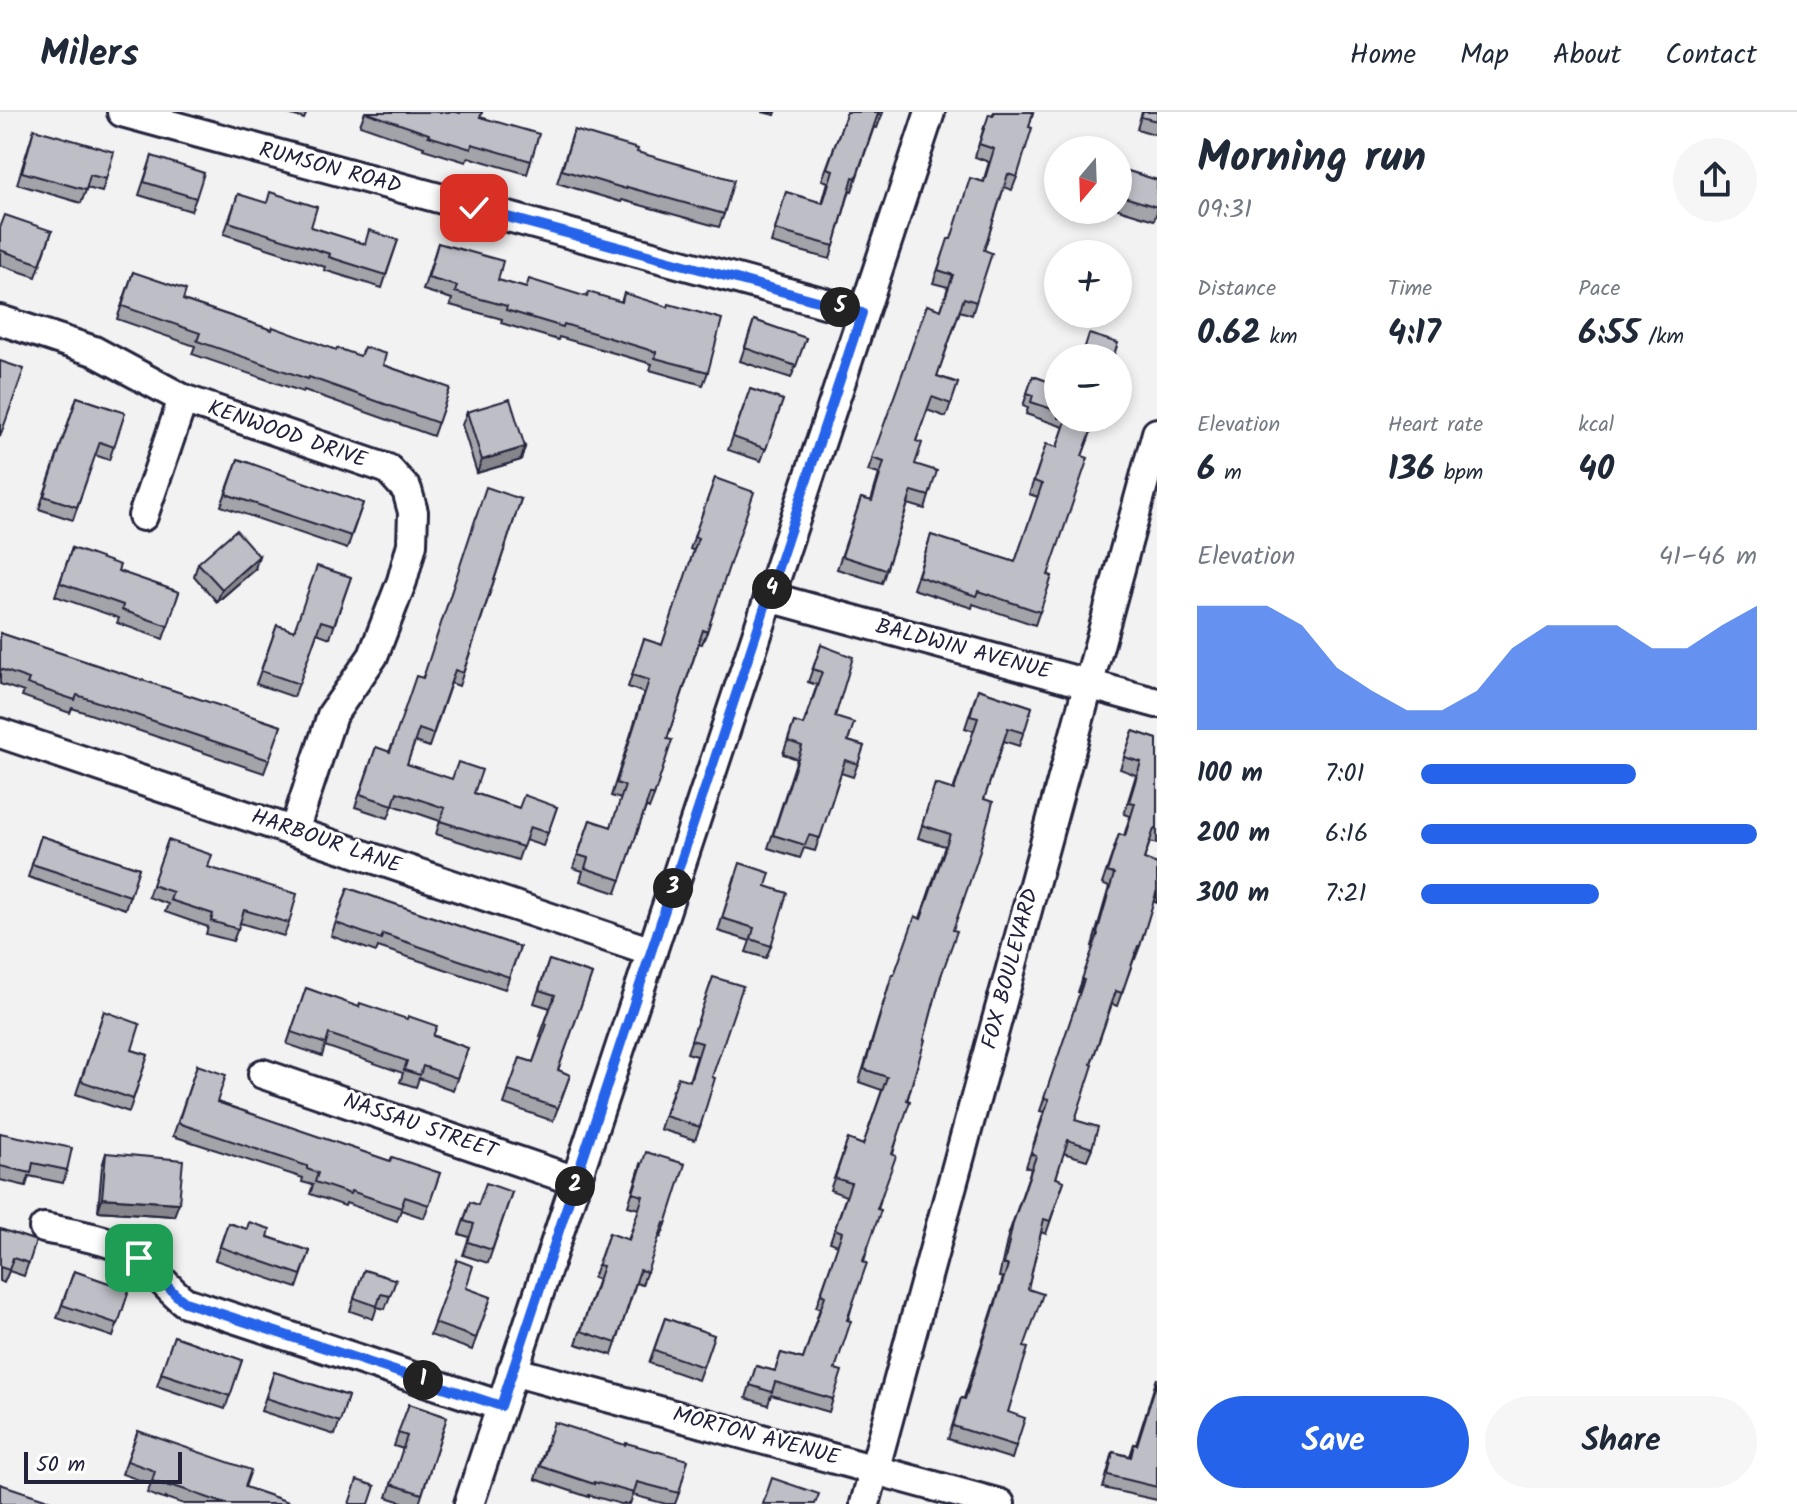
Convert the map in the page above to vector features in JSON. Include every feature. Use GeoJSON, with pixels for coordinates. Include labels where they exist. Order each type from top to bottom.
{"type":"FeatureCollection","features":[{"type":"Feature","properties":{"kind":"street","name":"RUMSON ROAD"},"geometry":{"type":"LineString","coordinates":[[122,112],[862,313]]}},
{"type":"Feature","properties":{"kind":"street"},"geometry":{"type":"LineString","coordinates":[[469,1504],[930,112]]}},
{"type":"Feature","properties":{"kind":"street","name":"KENWOOD DRIVE"},"geometry":{"type":"LineString","coordinates":[[0,320],[94,351],[183,399],[388,469],[407,490],[413,512],[412,544],[402,581],[373,656],[332,715],[294,831]]}},
{"type":"Feature","properties":{"kind":"street"},"geometry":{"type":"LineString","coordinates":[[143,516],[183,399]]}},
{"type":"Feature","properties":{"kind":"street","name":"FOX BOULEVARD"},"geometry":{"type":"LineString","coordinates":[[865,1504],[1157,433]]}},
{"type":"Feature","properties":{"kind":"street","name":"BALDWIN AVENUE"},"geometry":{"type":"LineString","coordinates":[[769,597],[1157,703]]}},
{"type":"Feature","properties":{"kind":"street","name":"HARBOUR LANE"},"geometry":{"type":"LineString","coordinates":[[0,733],[652,952]]}},
{"type":"Feature","properties":{"kind":"street","name":"NASSAU STREET"},"geometry":{"type":"LineString","coordinates":[[263,1074],[576,1181]]}},
{"type":"Feature","properties":{"kind":"street"},"geometry":{"type":"LineString","coordinates":[[44,1228],[130,1252],[185,1302],[501,1406]]}},
{"type":"Feature","properties":{"kind":"street","name":"MORTON AVENUE"},"geometry":{"type":"LineString","coordinates":[[512,1371],[1000,1504]]}},
{"type":"Feature","properties":{"kind":"building"},"geometry":{"type":"Polygon","coordinates":[[[365,112],[482,112],[480,117],[539,134],[531,161],[472,144],[471,149],[365,112]]]}},
{"type":"Feature","properties":{"kind":"building"},"geometry":{"type":"Polygon","coordinates":[[[847,112],[883,112],[882,115],[878,114],[856,178],[853,177],[834,246],[775,230],[786,192],[823,203],[833,170],[827,168],[847,112]]]}},
{"type":"Feature","properties":{"kind":"building"},"geometry":{"type":"Polygon","coordinates":[[[1033,112],[1029,127],[1032,128],[1017,177],[1008,174],[984,250],[992,253],[976,302],[964,298],[937,376],[958,383],[951,404],[932,397],[916,441],[922,443],[915,464],[937,471],[929,496],[912,491],[886,570],[842,556],[861,498],[872,501],[884,462],[872,458],[927,305],[941,310],[953,275],[938,270],[970,178],[984,182],[994,149],[979,144],[989,114],[1033,112]]]}},
{"type":"Feature","properties":{"kind":"building"},"geometry":{"type":"Polygon","coordinates":[[[1143,112],[1157,112],[1157,121],[1141,117],[1143,112]]]}},
{"type":"Feature","properties":{"kind":"building"},"geometry":{"type":"Polygon","coordinates":[[[34,129],[114,152],[106,179],[90,175],[86,190],[22,172],[34,129]]]}},
{"type":"Feature","properties":{"kind":"building"},"geometry":{"type":"Polygon","coordinates":[[[574,130],[734,180],[724,214],[562,170],[574,130]]]}},
{"type":"Feature","properties":{"kind":"building"},"geometry":{"type":"Polygon","coordinates":[[[152,156],[204,173],[196,198],[144,182],[152,156]]]}},
{"type":"Feature","properties":{"kind":"building"},"geometry":{"type":"Polygon","coordinates":[[[1132,172],[1157,180],[1157,207],[1132,199],[1132,172]]]}},
{"type":"Feature","properties":{"kind":"building"},"geometry":{"type":"Polygon","coordinates":[[[270,192],[317,207],[311,227],[365,244],[369,230],[398,240],[386,275],[229,222],[238,194],[267,203],[270,192]]]}},
{"type":"Feature","properties":{"kind":"building"},"geometry":{"type":"Polygon","coordinates":[[[5,215],[52,231],[40,264],[0,250],[0,228],[5,215]]]}},
{"type":"Feature","properties":{"kind":"building"},"geometry":{"type":"Polygon","coordinates":[[[438,243],[503,261],[498,280],[526,288],[529,279],[587,297],[588,292],[622,302],[624,293],[722,319],[708,372],[655,358],[656,352],[506,310],[507,306],[455,292],[457,286],[428,278],[438,243]]]}},
{"type":"Feature","properties":{"kind":"building"},"geometry":{"type":"Polygon","coordinates":[[[133,272],[186,290],[183,300],[272,330],[273,327],[360,356],[364,347],[386,354],[383,365],[450,388],[438,423],[197,341],[200,333],[122,306],[133,272]]]}},
{"type":"Feature","properties":{"kind":"building"},"geometry":{"type":"Polygon","coordinates":[[[754,320],[806,338],[796,366],[745,348],[754,320]]]}},
{"type":"Feature","properties":{"kind":"building"},"geometry":{"type":"Polygon","coordinates":[[[1089,334],[1118,343],[1118,344],[1086,344],[1089,334]]]}},
{"type":"Feature","properties":{"kind":"building"},"geometry":{"type":"Polygon","coordinates":[[[0,361],[24,369],[0,437],[0,361]]]}},
{"type":"Feature","properties":{"kind":"building"},"geometry":{"type":"Polygon","coordinates":[[[1033,376],[1044,380],[1044,406],[1031,402],[1033,395],[1027,393],[1033,376]]]}},
{"type":"Feature","properties":{"kind":"building"},"geometry":{"type":"Polygon","coordinates":[[[750,389],[783,400],[766,449],[733,437],[750,389]]]}},
{"type":"Feature","properties":{"kind":"building"},"geometry":{"type":"Polygon","coordinates":[[[77,397],[125,413],[114,447],[100,442],[77,507],[44,496],[77,397]]]}},
{"type":"Feature","properties":{"kind":"building"},"geometry":{"type":"Polygon","coordinates":[[[510,399],[525,447],[482,460],[467,412],[510,399]]]}},
{"type":"Feature","properties":{"kind":"building"},"geometry":{"type":"Polygon","coordinates":[[[1062,432],[1091,432],[1082,456],[1088,458],[1048,575],[1052,576],[1040,612],[978,591],[976,596],[918,576],[931,535],[1015,562],[1042,484],[1034,481],[1046,444],[1057,447],[1062,432]]]}},
{"type":"Feature","properties":{"kind":"building"},"geometry":{"type":"Polygon","coordinates":[[[238,459],[363,503],[351,536],[226,494],[238,459]]]}},
{"type":"Feature","properties":{"kind":"building"},"geometry":{"type":"Polygon","coordinates":[[[715,478],[754,492],[667,739],[672,740],[654,796],[650,794],[621,880],[585,868],[588,858],[578,855],[590,820],[611,827],[625,786],[616,783],[649,680],[632,675],[644,639],[662,645],[715,478]]]}},
{"type":"Feature","properties":{"kind":"building"},"geometry":{"type":"Polygon","coordinates":[[[486,487],[521,499],[463,673],[455,670],[433,734],[419,729],[407,764],[452,779],[458,762],[482,770],[474,793],[519,808],[524,795],[557,807],[548,833],[530,827],[523,847],[440,821],[445,808],[397,792],[393,805],[360,794],[376,747],[390,752],[416,676],[423,678],[486,487]]]}},
{"type":"Feature","properties":{"kind":"building"},"geometry":{"type":"Polygon","coordinates":[[[236,530],[259,556],[222,589],[198,563],[236,530]]]}},
{"type":"Feature","properties":{"kind":"building"},"geometry":{"type":"Polygon","coordinates":[[[72,548],[120,565],[118,571],[179,592],[168,626],[122,610],[123,605],[60,583],[72,548]]]}},
{"type":"Feature","properties":{"kind":"building"},"geometry":{"type":"Polygon","coordinates":[[[317,566],[351,577],[334,625],[321,621],[299,684],[261,671],[277,625],[294,631],[317,566]]]}},
{"type":"Feature","properties":{"kind":"building"},"geometry":{"type":"Polygon","coordinates":[[[0,633],[281,726],[269,760],[77,695],[75,700],[27,684],[29,679],[0,669],[0,633]]]}},
{"type":"Feature","properties":{"kind":"building"},"geometry":{"type":"Polygon","coordinates":[[[821,645],[853,657],[835,717],[854,723],[848,741],[864,746],[858,764],[845,760],[820,838],[809,835],[805,845],[773,835],[802,746],[788,741],[794,722],[804,725],[822,672],[813,669],[821,645]]]}},
{"type":"Feature","properties":{"kind":"building"},"geometry":{"type":"Polygon","coordinates":[[[978,689],[1032,707],[1024,733],[1008,728],[984,799],[993,802],[953,930],[957,931],[941,976],[907,1100],[910,1101],[892,1154],[896,1156],[863,1261],[867,1263],[847,1320],[851,1321],[835,1369],[842,1371],[833,1399],[775,1382],[772,1392],[750,1385],[756,1366],[775,1371],[781,1353],[803,1359],[825,1296],[821,1294],[842,1232],[835,1229],[851,1183],[835,1178],[848,1139],[863,1145],[887,1077],[864,1069],[892,975],[915,916],[921,919],[950,834],[922,825],[935,784],[954,790],[978,718],[970,716],[978,689]]]}},
{"type":"Feature","properties":{"kind":"building"},"geometry":{"type":"Polygon","coordinates":[[[1133,731],[1157,739],[1157,830],[1154,829],[1144,859],[1157,864],[1157,890],[1122,993],[1116,991],[1075,1120],[1098,1127],[1092,1148],[1068,1140],[1056,1178],[1064,1181],[1050,1221],[1044,1219],[1028,1289],[1043,1294],[1024,1347],[1028,1348],[1008,1412],[1025,1418],[1016,1446],[953,1426],[961,1398],[965,1399],[1008,1265],[1004,1265],[1013,1223],[1036,1156],[1031,1154],[1049,1099],[1044,1098],[1098,934],[1114,874],[1107,872],[1119,834],[1125,836],[1135,803],[1129,802],[1141,762],[1124,757],[1133,731]]]}},
{"type":"Feature","properties":{"kind":"building"},"geometry":{"type":"Polygon","coordinates":[[[41,836],[139,868],[130,896],[32,864],[41,836]]]}},
{"type":"Feature","properties":{"kind":"building"},"geometry":{"type":"Polygon","coordinates":[[[168,840],[212,855],[208,867],[297,894],[289,923],[244,910],[238,929],[211,921],[213,914],[170,900],[173,892],[152,885],[168,840]]]}},
{"type":"Feature","properties":{"kind":"building"},"geometry":{"type":"Polygon","coordinates":[[[740,863],[770,873],[766,886],[787,893],[771,946],[751,939],[754,928],[722,918],[740,863]]]}},
{"type":"Feature","properties":{"kind":"building"},"geometry":{"type":"Polygon","coordinates":[[[348,888],[520,947],[509,977],[383,934],[381,939],[336,923],[348,888]]]}},
{"type":"Feature","properties":{"kind":"building"},"geometry":{"type":"Polygon","coordinates":[[[549,960],[592,974],[558,1070],[570,1075],[558,1108],[508,1091],[520,1058],[533,1062],[547,1024],[555,995],[539,990],[549,960]]]}},
{"type":"Feature","properties":{"kind":"building"},"geometry":{"type":"Polygon","coordinates":[[[713,977],[743,986],[712,1077],[715,1078],[700,1127],[665,1116],[678,1077],[690,1081],[702,1043],[691,1040],[713,977]]]}},
{"type":"Feature","properties":{"kind":"building"},"geometry":{"type":"Polygon","coordinates":[[[306,988],[359,1007],[360,1003],[437,1026],[433,1036],[468,1048],[457,1078],[423,1066],[420,1075],[404,1070],[407,1061],[329,1034],[326,1044],[291,1032],[306,988]]]}},
{"type":"Feature","properties":{"kind":"building"},"geometry":{"type":"Polygon","coordinates":[[[104,1011],[140,1024],[132,1050],[148,1055],[133,1099],[81,1081],[104,1011]]]}},
{"type":"Feature","properties":{"kind":"building"},"geometry":{"type":"Polygon","coordinates":[[[197,1065],[226,1075],[217,1102],[390,1161],[392,1157],[440,1173],[429,1205],[405,1197],[401,1208],[351,1191],[350,1194],[315,1182],[318,1173],[307,1169],[307,1166],[178,1123],[197,1065]]]}},
{"type":"Feature","properties":{"kind":"building"},"geometry":{"type":"Polygon","coordinates":[[[0,1133],[72,1148],[67,1170],[33,1163],[31,1173],[0,1166],[0,1133]]]}},
{"type":"Feature","properties":{"kind":"building"},"geometry":{"type":"Polygon","coordinates":[[[646,1152],[685,1164],[647,1272],[640,1270],[616,1343],[581,1331],[603,1266],[598,1265],[609,1233],[629,1240],[643,1196],[633,1193],[646,1152]]]}},
{"type":"Feature","properties":{"kind":"building"},"geometry":{"type":"Polygon","coordinates":[[[106,1153],[183,1160],[179,1203],[102,1198],[106,1153]]]}},
{"type":"Feature","properties":{"kind":"building"},"geometry":{"type":"Polygon","coordinates":[[[486,1183],[512,1192],[492,1250],[468,1242],[474,1224],[464,1221],[470,1202],[478,1205],[486,1183]]]}},
{"type":"Feature","properties":{"kind":"building"},"geometry":{"type":"Polygon","coordinates":[[[249,1222],[270,1229],[268,1237],[310,1251],[301,1275],[220,1247],[228,1223],[247,1229],[249,1222]]]}},
{"type":"Feature","properties":{"kind":"building"},"geometry":{"type":"Polygon","coordinates":[[[0,1229],[36,1241],[29,1263],[13,1258],[9,1270],[0,1267],[0,1229]]]}},
{"type":"Feature","properties":{"kind":"building"},"geometry":{"type":"Polygon","coordinates":[[[457,1260],[473,1266],[466,1288],[491,1297],[476,1338],[434,1323],[457,1260]]]}},
{"type":"Feature","properties":{"kind":"building"},"geometry":{"type":"Polygon","coordinates":[[[364,1270],[396,1280],[390,1296],[381,1294],[377,1306],[354,1298],[364,1270]]]}},
{"type":"Feature","properties":{"kind":"building"},"geometry":{"type":"Polygon","coordinates":[[[74,1271],[129,1290],[118,1324],[62,1305],[74,1271]]]}},
{"type":"Feature","properties":{"kind":"building"},"geometry":{"type":"Polygon","coordinates":[[[665,1318],[714,1335],[703,1367],[654,1350],[665,1318]]]}},
{"type":"Feature","properties":{"kind":"building"},"geometry":{"type":"Polygon","coordinates":[[[174,1336],[242,1360],[230,1396],[161,1373],[174,1336]]]}},
{"type":"Feature","properties":{"kind":"building"},"geometry":{"type":"Polygon","coordinates":[[[274,1372],[348,1396],[340,1422],[266,1398],[274,1372]]]}},
{"type":"Feature","properties":{"kind":"building"},"geometry":{"type":"Polygon","coordinates":[[[1157,1381],[1157,1487],[1108,1475],[1113,1452],[1131,1457],[1157,1381]]]}},
{"type":"Feature","properties":{"kind":"building"},"geometry":{"type":"Polygon","coordinates":[[[409,1404],[447,1417],[422,1494],[391,1484],[407,1436],[398,1433],[409,1404]]]}},
{"type":"Feature","properties":{"kind":"building"},"geometry":{"type":"Polygon","coordinates":[[[554,1422],[625,1445],[688,1460],[679,1493],[637,1482],[634,1493],[540,1466],[554,1422]]]}},
{"type":"Feature","properties":{"kind":"building"},"geometry":{"type":"Polygon","coordinates":[[[138,1431],[251,1470],[245,1487],[294,1504],[226,1504],[152,1481],[155,1471],[127,1461],[138,1431]]]}},
{"type":"Feature","properties":{"kind":"building"},"geometry":{"type":"Polygon","coordinates":[[[772,1478],[819,1494],[815,1504],[763,1504],[772,1478]]]}},
{"type":"Feature","properties":{"kind":"building"},"geometry":{"type":"Polygon","coordinates":[[[357,1480],[375,1486],[369,1504],[349,1504],[357,1480]]]}},
{"type":"Feature","properties":{"kind":"building"},"geometry":{"type":"Polygon","coordinates":[[[0,1484],[60,1504],[0,1504],[0,1484]]]}},
{"type":"Feature","properties":{"kind":"route"},"geometry":{"type":"LineString","coordinates":[[139,1258],[185,1302],[501,1406],[862,313],[474,208]]}}]}
